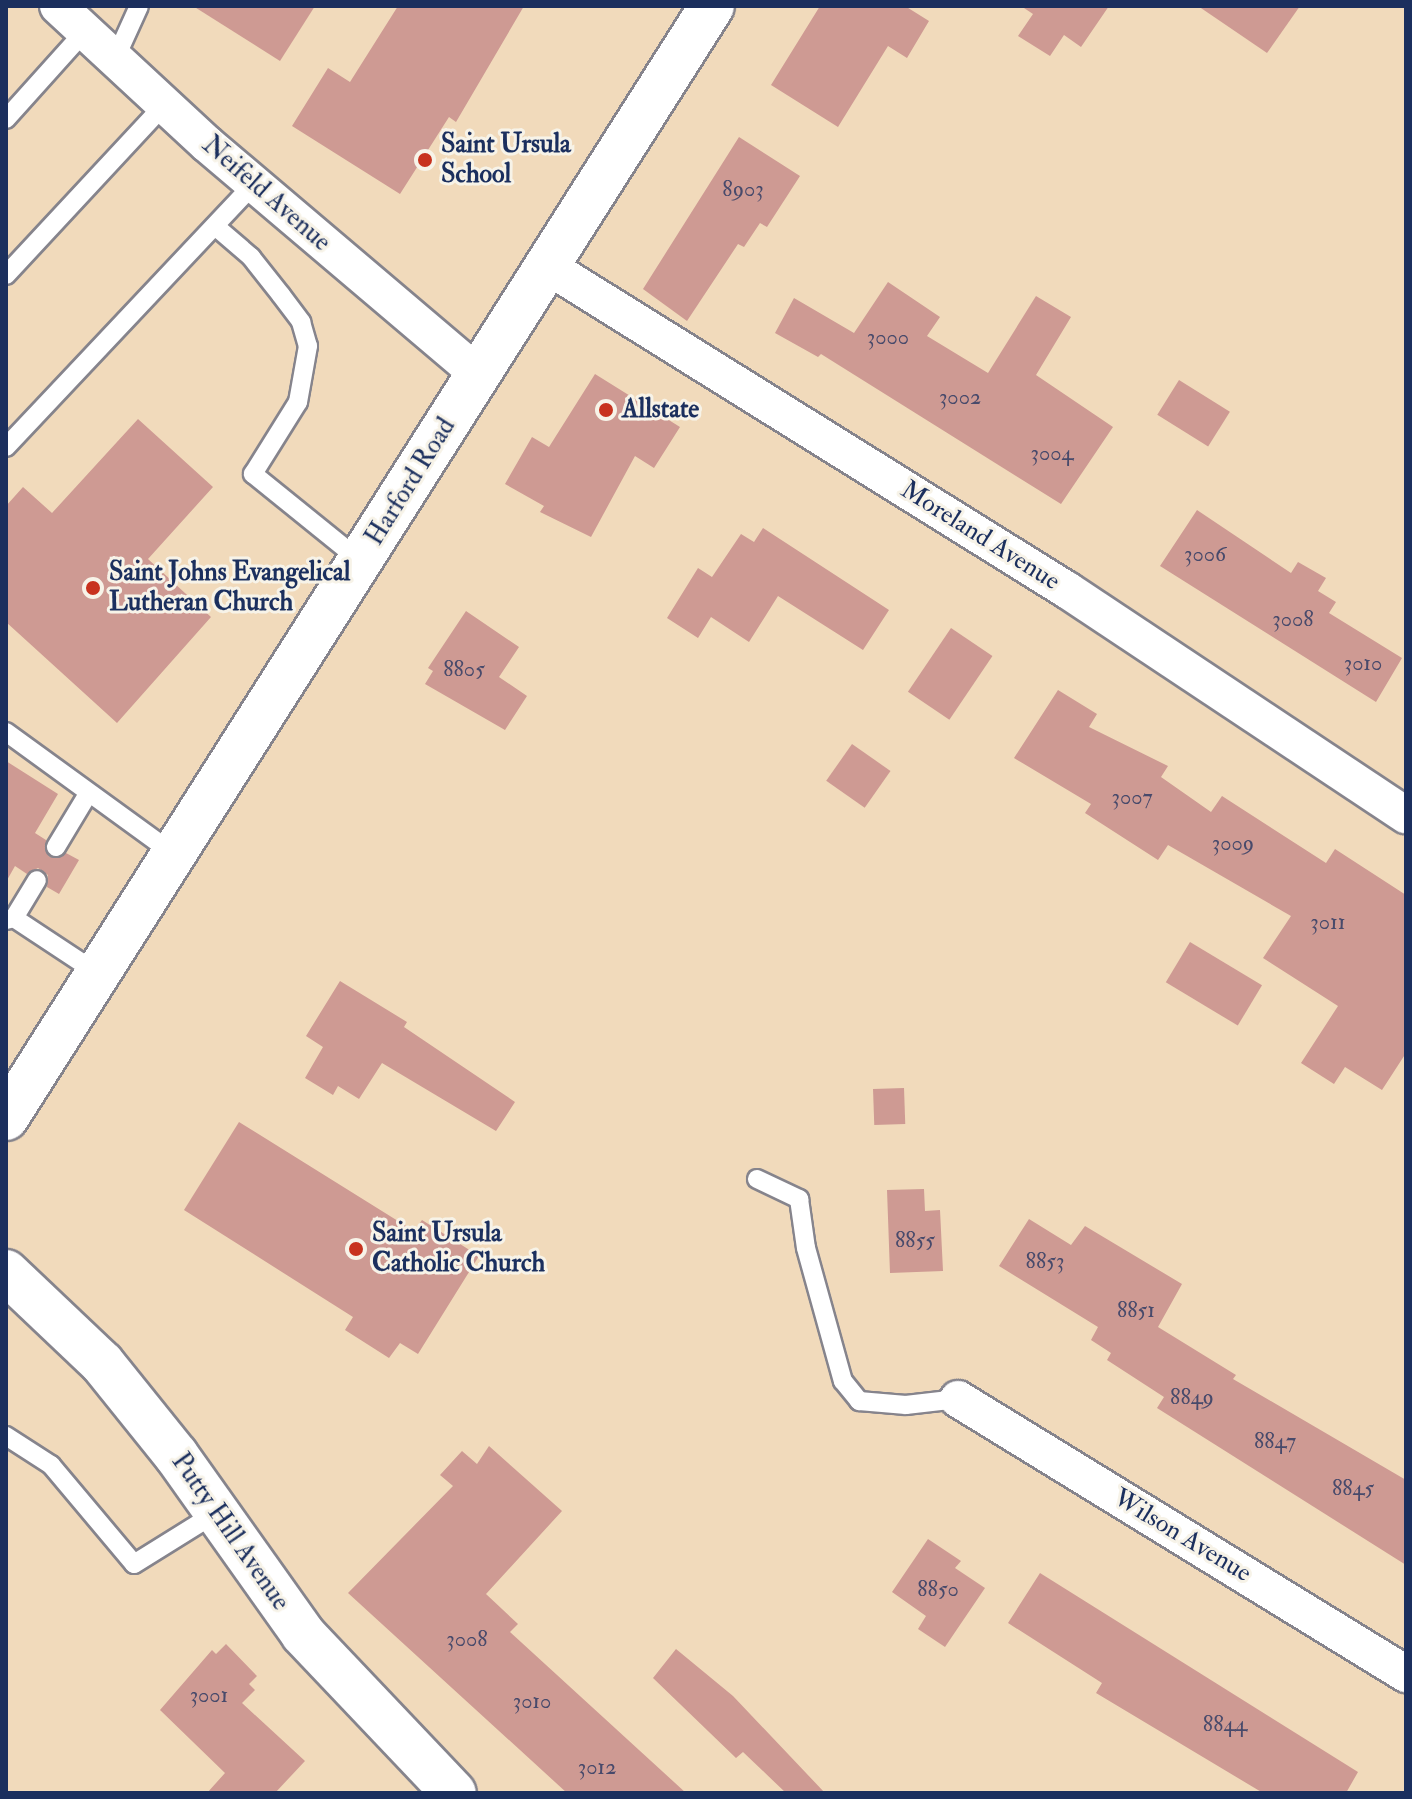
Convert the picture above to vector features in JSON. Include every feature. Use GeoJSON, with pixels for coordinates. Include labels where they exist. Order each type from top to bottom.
{"type":"FeatureCollection","features":[{"type":"Feature","properties":{"kind":"main road","name":"Harford Road"},"geometry":{"type":"LineString","coordinates":[[6,1118],[712,6]]}},
{"type":"Feature","properties":{"kind":"main road","name":"Putty Hill Avenue"},"geometry":{"type":"LineString","coordinates":[[6,1272],[102,1363],[216,1513],[267,1590],[337,1675],[454,1793]]}},
{"type":"Feature","properties":{"kind":"street","name":"Neifeld Avenue"},"geometry":{"type":"LineString","coordinates":[[58,6],[254,184],[479,375]]}},
{"type":"Feature","properties":{"kind":"street","name":"Moreland Avenue"},"geometry":{"type":"LineString","coordinates":[[547,266],[1067,590],[1406,815]]}},
{"type":"Feature","properties":{"kind":"street","name":"Wilson Avenue"},"geometry":{"type":"LineString","coordinates":[[958,1399],[1406,1674]]}},
{"type":"Feature","properties":{"kind":"lane"},"geometry":{"type":"LineString","coordinates":[[115,59],[139,6]]}},
{"type":"Feature","properties":{"kind":"lane"},"geometry":{"type":"LineString","coordinates":[[6,119],[85,31]]}},
{"type":"Feature","properties":{"kind":"lane"},"geometry":{"type":"LineString","coordinates":[[6,275],[164,105]]}},
{"type":"Feature","properties":{"kind":"lane"},"geometry":{"type":"LineString","coordinates":[[6,447],[254,184]]}},
{"type":"Feature","properties":{"kind":"lane"},"geometry":{"type":"LineString","coordinates":[[215,226],[251,257],[281,295],[301,322],[308,346],[298,402],[253,474],[361,561]]}},
{"type":"Feature","properties":{"kind":"lane"},"geometry":{"type":"LineString","coordinates":[[6,732],[175,855]]}},
{"type":"Feature","properties":{"kind":"lane"},"geometry":{"type":"LineString","coordinates":[[56,847],[88,794]]}},
{"type":"Feature","properties":{"kind":"lane"},"geometry":{"type":"LineString","coordinates":[[37,880],[10,919],[99,974]]}},
{"type":"Feature","properties":{"kind":"lane"},"geometry":{"type":"LineString","coordinates":[[757,1179],[799,1199],[806,1248],[843,1381],[859,1401],[906,1405],[958,1399]]}},
{"type":"Feature","properties":{"kind":"lane"},"geometry":{"type":"LineString","coordinates":[[6,1436],[51,1465],[134,1564],[216,1513]]}},
{"type":"Feature","properties":{"kind":"building"},"geometry":{"type":"Polygon","coordinates":[[[193,6],[315,6],[280,61],[193,6]]]}},
{"type":"Feature","properties":{"kind":"building"},"geometry":{"type":"Polygon","coordinates":[[[398,6],[524,6],[456,122],[449,117],[400,194],[292,126],[328,68],[350,82],[398,6]]]}},
{"type":"Feature","properties":{"kind":"building"},"geometry":{"type":"Polygon","coordinates":[[[820,6],[905,6],[929,21],[907,58],[888,46],[838,127],[771,85],[820,6]]]}},
{"type":"Feature","properties":{"kind":"building"},"geometry":{"type":"Polygon","coordinates":[[[1021,6],[1109,6],[1081,47],[1064,35],[1050,56],[1018,36],[1033,14],[1021,6]]]}},
{"type":"Feature","properties":{"kind":"building"},"geometry":{"type":"Polygon","coordinates":[[[1198,6],[1300,6],[1267,53],[1198,6]]]}},
{"type":"Feature","properties":{"kind":"building"},"geometry":{"type":"Polygon","coordinates":[[[739,137],[800,176],[767,227],[760,223],[744,247],[738,244],[687,321],[643,289],[739,137]]]}},
{"type":"Feature","properties":{"kind":"building"},"geometry":{"type":"Polygon","coordinates":[[[888,282],[940,317],[927,336],[988,373],[1036,296],[1071,317],[1036,375],[1113,427],[1061,504],[821,354],[818,357],[775,333],[794,298],[854,333],[888,282]]]}},
{"type":"Feature","properties":{"kind":"building"},"geometry":{"type":"Polygon","coordinates":[[[595,374],[680,427],[654,468],[635,456],[591,537],[540,512],[544,506],[505,484],[532,437],[549,447],[595,374]]]}},
{"type":"Feature","properties":{"kind":"building"},"geometry":{"type":"Polygon","coordinates":[[[1179,380],[1230,412],[1208,447],[1157,415],[1179,380]]]}},
{"type":"Feature","properties":{"kind":"building","name":"Saint Johns Evangelical Lutheran Church"},"geometry":{"type":"Polygon","coordinates":[[[138,419],[213,487],[148,559],[211,617],[117,723],[6,622],[6,506],[23,487],[52,513],[138,419]]]}},
{"type":"Feature","properties":{"kind":"building"},"geometry":{"type":"Polygon","coordinates":[[[1197,510],[1291,573],[1298,562],[1326,578],[1318,591],[1336,602],[1329,613],[1402,658],[1376,702],[1160,566],[1197,510]]]}},
{"type":"Feature","properties":{"kind":"building"},"geometry":{"type":"Polygon","coordinates":[[[763,528],[889,610],[863,650],[778,596],[749,642],[711,617],[698,638],[667,618],[698,568],[712,577],[741,534],[754,542],[763,528]]]}},
{"type":"Feature","properties":{"kind":"building"},"geometry":{"type":"Polygon","coordinates":[[[466,611],[519,647],[499,677],[527,696],[505,730],[425,684],[433,671],[428,668],[466,611]]]}},
{"type":"Feature","properties":{"kind":"building"},"geometry":{"type":"Polygon","coordinates":[[[951,628],[992,656],[949,720],[908,692],[951,628]]]}},
{"type":"Feature","properties":{"kind":"building"},"geometry":{"type":"Polygon","coordinates":[[[1058,690],[1097,714],[1089,727],[1168,766],[1161,777],[1211,812],[1222,796],[1326,863],[1335,849],[1406,895],[1406,1053],[1382,1090],[1345,1067],[1334,1084],[1301,1063],[1338,1006],[1263,958],[1291,916],[1168,845],[1158,860],[1085,813],[1091,804],[1014,758],[1058,690]]]}},
{"type":"Feature","properties":{"kind":"building"},"geometry":{"type":"Polygon","coordinates":[[[852,744],[891,771],[865,808],[826,781],[852,744]]]}},
{"type":"Feature","properties":{"kind":"building"},"geometry":{"type":"Polygon","coordinates":[[[6,761],[58,794],[35,833],[46,840],[49,857],[66,853],[79,860],[59,894],[47,887],[48,875],[38,868],[27,874],[15,866],[6,882],[6,761]]]}},
{"type":"Feature","properties":{"kind":"building"},"geometry":{"type":"Polygon","coordinates":[[[1190,942],[1262,985],[1238,1026],[1166,982],[1190,942]]]}},
{"type":"Feature","properties":{"kind":"building"},"geometry":{"type":"Polygon","coordinates":[[[340,981],[407,1022],[404,1027],[515,1102],[496,1131],[382,1063],[359,1099],[338,1086],[333,1095],[305,1078],[323,1047],[306,1036],[340,981]]]}},
{"type":"Feature","properties":{"kind":"building"},"geometry":{"type":"Polygon","coordinates":[[[904,1088],[905,1124],[874,1125],[873,1089],[904,1088]]]}},
{"type":"Feature","properties":{"kind":"building","name":"Saint Ursula Catholic Church"},"geometry":{"type":"Polygon","coordinates":[[[239,1122],[414,1231],[422,1220],[479,1256],[418,1354],[400,1343],[389,1358],[345,1330],[353,1317],[184,1210],[239,1122]]]}},
{"type":"Feature","properties":{"kind":"building"},"geometry":{"type":"Polygon","coordinates":[[[924,1189],[925,1211],[940,1210],[943,1271],[890,1273],[887,1190],[924,1189]]]}},
{"type":"Feature","properties":{"kind":"building"},"geometry":{"type":"Polygon","coordinates":[[[1029,1219],[1071,1245],[1085,1226],[1182,1284],[1158,1327],[1236,1375],[1233,1379],[1406,1480],[1406,1565],[1157,1408],[1164,1397],[1107,1360],[1111,1353],[1091,1340],[1098,1327],[999,1266],[1029,1219]]]}},
{"type":"Feature","properties":{"kind":"building"},"geometry":{"type":"Polygon","coordinates":[[[489,1446],[562,1511],[486,1594],[518,1624],[510,1632],[686,1793],[567,1793],[348,1593],[453,1486],[440,1475],[462,1451],[477,1464],[489,1446]]]}},
{"type":"Feature","properties":{"kind":"building"},"geometry":{"type":"Polygon","coordinates":[[[928,1539],[961,1561],[955,1568],[985,1588],[945,1647],[918,1629],[926,1616],[892,1592],[928,1539]]]}},
{"type":"Feature","properties":{"kind":"building"},"geometry":{"type":"Polygon","coordinates":[[[1040,1573],[1358,1772],[1346,1793],[1263,1793],[1096,1693],[1102,1683],[1008,1623],[1040,1573]]]}},
{"type":"Feature","properties":{"kind":"building"},"geometry":{"type":"Polygon","coordinates":[[[226,1644],[257,1676],[249,1684],[255,1690],[242,1703],[305,1761],[275,1793],[207,1793],[225,1773],[160,1710],[212,1650],[216,1654],[226,1644]]]}},
{"type":"Feature","properties":{"kind":"building"},"geometry":{"type":"Polygon","coordinates":[[[676,1649],[733,1696],[825,1793],[786,1793],[743,1752],[736,1758],[653,1678],[676,1649]]]}},
{"type":"Feature","properties":{"kind":"place","name":"Saint Ursula School"},"geometry":{"type":"Point","coordinates":[425,160]}},
{"type":"Feature","properties":{"kind":"place","name":"Allstate"},"geometry":{"type":"Point","coordinates":[606,410]}},
{"type":"Feature","properties":{"kind":"place","name":"Saint Johns Evangelical Lutheran Church"},"geometry":{"type":"Point","coordinates":[93,588]}},
{"type":"Feature","properties":{"kind":"place","name":"Saint Ursula Catholic Church"},"geometry":{"type":"Point","coordinates":[356,1249]}}]}
